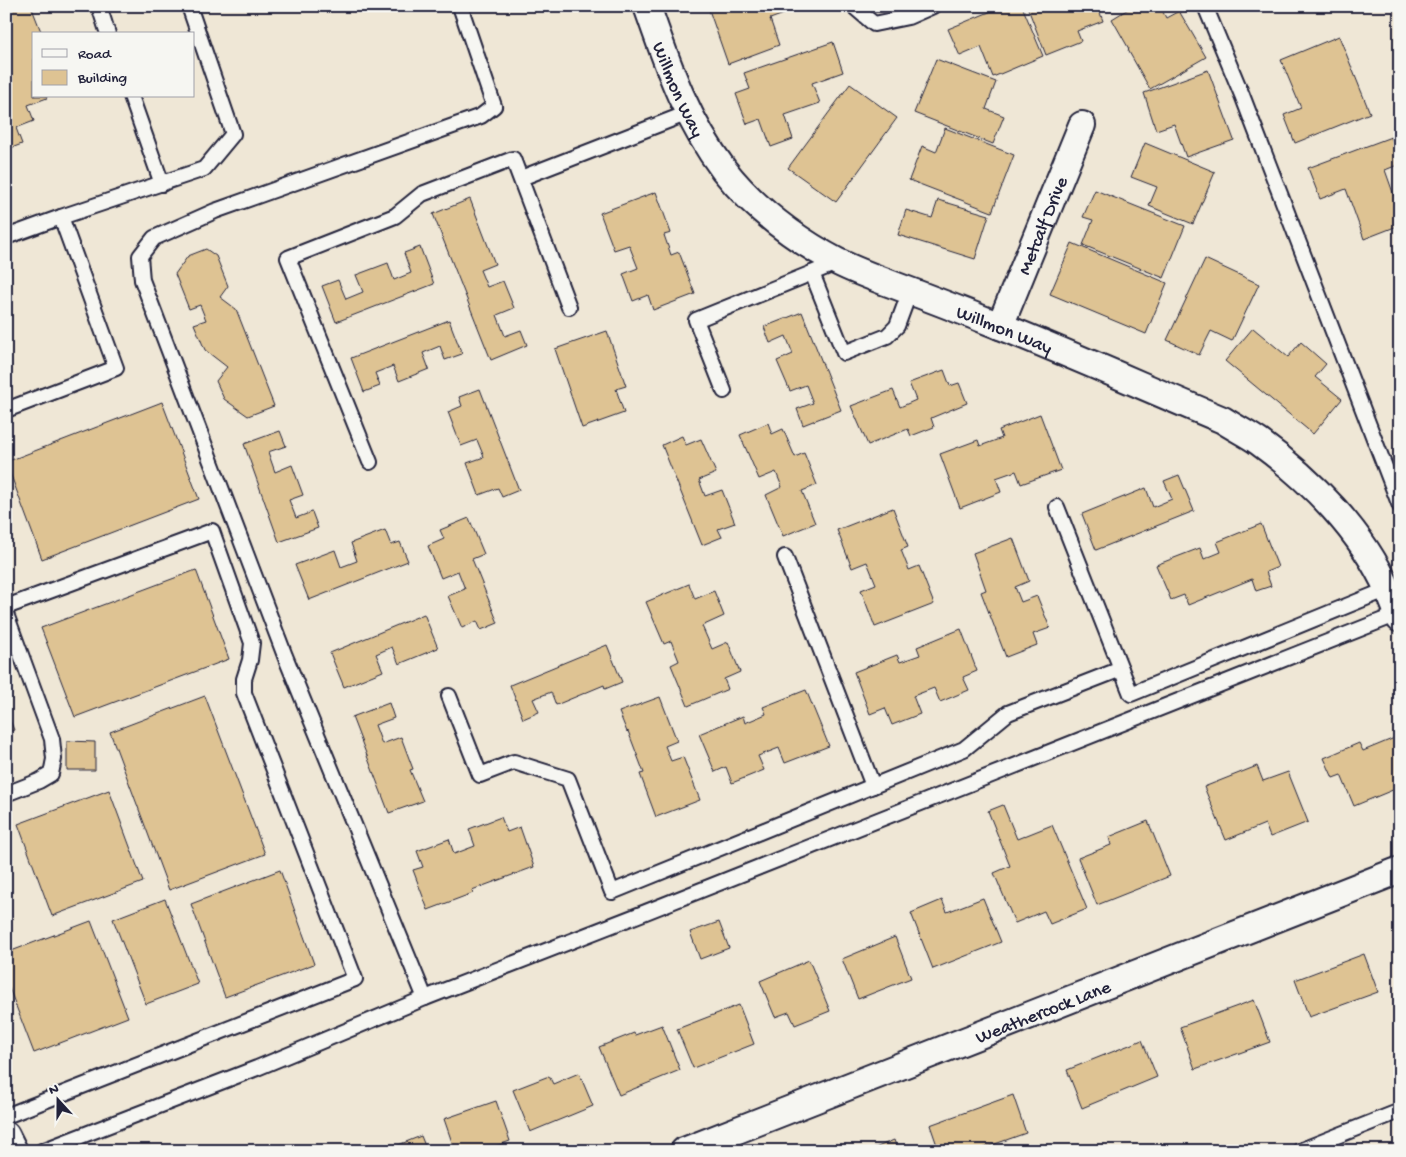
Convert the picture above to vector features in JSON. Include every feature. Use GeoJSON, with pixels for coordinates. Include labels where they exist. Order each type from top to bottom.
{"type":"FeatureCollection","features":[{"type":"Feature","properties":{"kind":"street","name":"Willmon Way"},"geometry":{"type":"LineString","coordinates":[[647,6],[672,78],[704,142],[725,171],[775,221],[803,242],[839,262],[1000,326],[1223,420],[1257,441],[1289,465],[1318,492],[1345,522],[1368,554],[1396,608]]}},
{"type":"Feature","properties":{"kind":"street","name":"Metcalf Drive"},"geometry":{"type":"LineString","coordinates":[[1000,326],[1082,125]]}},
{"type":"Feature","properties":{"kind":"street","name":"Weathercock Lane"},"geometry":{"type":"LineString","coordinates":[[684,1151],[1400,870]]}},
{"type":"Feature","properties":{"kind":"street"},"geometry":{"type":"LineString","coordinates":[[6,1134],[14,1151]]}},
{"type":"Feature","properties":{"kind":"lane"},"geometry":{"type":"LineString","coordinates":[[99,6],[107,32]]}},
{"type":"Feature","properties":{"kind":"lane"},"geometry":{"type":"LineString","coordinates":[[6,237],[204,169],[233,134],[189,6]]}},
{"type":"Feature","properties":{"kind":"lane"},"geometry":{"type":"LineString","coordinates":[[425,998],[285,656],[142,280],[140,256],[154,238],[215,211],[481,116],[494,106],[460,6]]}},
{"type":"Feature","properties":{"kind":"lane"},"geometry":{"type":"LineString","coordinates":[[852,6],[874,24],[908,17],[933,6]]}},
{"type":"Feature","properties":{"kind":"lane"},"geometry":{"type":"LineString","coordinates":[[1205,6],[1242,95],[1400,506]]}},
{"type":"Feature","properties":{"kind":"lane"},"geometry":{"type":"LineString","coordinates":[[132,98],[162,184]]}},
{"type":"Feature","properties":{"kind":"lane"},"geometry":{"type":"LineString","coordinates":[[521,178],[688,113]]}},
{"type":"Feature","properties":{"kind":"lane"},"geometry":{"type":"LineString","coordinates":[[370,462],[288,258],[395,216],[422,194],[513,159],[569,307]]}},
{"type":"Feature","properties":{"kind":"lane"},"geometry":{"type":"LineString","coordinates":[[6,410],[116,368],[61,217]]}},
{"type":"Feature","properties":{"kind":"lane"},"geometry":{"type":"LineString","coordinates":[[724,391],[696,320],[839,262]]}},
{"type":"Feature","properties":{"kind":"lane"},"geometry":{"type":"LineString","coordinates":[[812,273],[844,353],[887,336],[897,326],[910,291]]}},
{"type":"Feature","properties":{"kind":"lane"},"geometry":{"type":"LineString","coordinates":[[1057,507],[1131,694],[1396,608]]}},
{"type":"Feature","properties":{"kind":"lane"},"geometry":{"type":"LineString","coordinates":[[6,608],[212,531],[252,643],[250,660],[244,679],[244,693],[355,980],[6,1116]]}},
{"type":"Feature","properties":{"kind":"lane"},"geometry":{"type":"LineString","coordinates":[[785,557],[873,786]]}},
{"type":"Feature","properties":{"kind":"lane"},"geometry":{"type":"LineString","coordinates":[[42,1151],[257,1068],[425,998],[633,918],[1164,708],[1396,608]]}},
{"type":"Feature","properties":{"kind":"lane"},"geometry":{"type":"LineString","coordinates":[[6,614],[52,738],[54,759],[51,774],[39,781],[6,794]]}},
{"type":"Feature","properties":{"kind":"lane"},"geometry":{"type":"LineString","coordinates":[[449,696],[480,775],[514,762],[568,779],[612,892],[964,750],[1008,713],[1121,669]]}},
{"type":"Feature","properties":{"kind":"lane"},"geometry":{"type":"LineString","coordinates":[[1299,1151],[1400,1111]]}},
{"type":"Feature","properties":{"kind":"building"},"geometry":{"type":"Polygon","coordinates":[[[6,6],[31,6],[41,32],[32,32],[32,98],[47,98],[28,105],[34,121],[16,128],[22,144],[6,150],[6,6]]]}},
{"type":"Feature","properties":{"kind":"building"},"geometry":{"type":"Polygon","coordinates":[[[806,6],[770,19],[779,45],[728,64],[708,7],[806,6]]]}},
{"type":"Feature","properties":{"kind":"building"},"geometry":{"type":"Polygon","coordinates":[[[1004,6],[1022,6],[1043,56],[993,77],[981,47],[960,56],[948,29],[1004,6]]]}},
{"type":"Feature","properties":{"kind":"building"},"geometry":{"type":"Polygon","coordinates":[[[1027,6],[1107,6],[1099,10],[1103,21],[1077,31],[1081,41],[1046,55],[1027,6]]]}},
{"type":"Feature","properties":{"kind":"building"},"geometry":{"type":"Polygon","coordinates":[[[1133,6],[1160,6],[1166,18],[1179,11],[1206,57],[1150,89],[1112,19],[1133,6]]]}},
{"type":"Feature","properties":{"kind":"building"},"geometry":{"type":"Polygon","coordinates":[[[1339,36],[1370,113],[1295,143],[1284,115],[1301,108],[1281,60],[1339,36]]]}},
{"type":"Feature","properties":{"kind":"building"},"geometry":{"type":"Polygon","coordinates":[[[833,42],[843,72],[812,83],[820,103],[785,115],[793,139],[771,147],[761,119],[747,124],[736,94],[750,89],[744,73],[833,42]]]}},
{"type":"Feature","properties":{"kind":"building"},"geometry":{"type":"Polygon","coordinates":[[[936,59],[996,82],[986,109],[1004,116],[993,144],[914,113],[936,59]]]}},
{"type":"Feature","properties":{"kind":"building"},"geometry":{"type":"Polygon","coordinates":[[[1208,70],[1234,140],[1186,157],[1174,124],[1156,130],[1144,93],[1208,70]]]}},
{"type":"Feature","properties":{"kind":"building"},"geometry":{"type":"Polygon","coordinates":[[[850,84],[897,118],[836,202],[788,168],[850,84]]]}},
{"type":"Feature","properties":{"kind":"building"},"geometry":{"type":"Polygon","coordinates":[[[945,128],[1014,155],[992,212],[909,180],[922,146],[936,152],[945,128]]]}},
{"type":"Feature","properties":{"kind":"building"},"geometry":{"type":"Polygon","coordinates":[[[1391,137],[1400,164],[1385,170],[1396,201],[1400,199],[1400,225],[1364,239],[1346,189],[1320,199],[1308,168],[1391,137]]]}},
{"type":"Feature","properties":{"kind":"building"},"geometry":{"type":"Polygon","coordinates":[[[1145,143],[1215,172],[1193,224],[1149,206],[1157,187],[1131,177],[1145,143]]]}},
{"type":"Feature","properties":{"kind":"building"},"geometry":{"type":"Polygon","coordinates":[[[1095,190],[1185,226],[1164,278],[1083,245],[1093,220],[1083,217],[1095,190]]]}},
{"type":"Feature","properties":{"kind":"building"},"geometry":{"type":"Polygon","coordinates":[[[656,192],[671,233],[664,235],[671,255],[679,252],[695,294],[653,310],[648,295],[633,301],[623,274],[638,268],[629,245],[614,250],[600,213],[656,192]]]}},
{"type":"Feature","properties":{"kind":"building"},"geometry":{"type":"Polygon","coordinates":[[[470,199],[495,264],[480,270],[487,287],[503,281],[514,308],[497,315],[505,336],[521,330],[527,345],[491,360],[433,214],[470,199]]]}},
{"type":"Feature","properties":{"kind":"building"},"geometry":{"type":"Polygon","coordinates":[[[938,200],[989,215],[975,259],[898,235],[906,210],[932,218],[938,200]]]}},
{"type":"Feature","properties":{"kind":"building"},"geometry":{"type":"Polygon","coordinates":[[[1072,243],[1167,283],[1146,334],[1050,294],[1072,243]]]}},
{"type":"Feature","properties":{"kind":"building"},"geometry":{"type":"Polygon","coordinates":[[[420,247],[434,284],[336,322],[322,286],[338,280],[346,299],[363,292],[356,275],[388,263],[394,280],[411,273],[404,253],[420,247]]]}},
{"type":"Feature","properties":{"kind":"building"},"geometry":{"type":"Polygon","coordinates":[[[206,249],[216,256],[228,286],[220,297],[236,309],[274,406],[248,416],[224,399],[216,381],[227,367],[205,350],[194,324],[206,320],[200,305],[189,309],[175,274],[188,256],[206,249]]]}},
{"type":"Feature","properties":{"kind":"building"},"geometry":{"type":"Polygon","coordinates":[[[1205,259],[1259,284],[1232,341],[1211,331],[1199,355],[1167,340],[1205,259]]]}},
{"type":"Feature","properties":{"kind":"building"},"geometry":{"type":"Polygon","coordinates":[[[802,312],[841,410],[803,425],[797,409],[813,403],[806,385],[790,391],[777,361],[793,354],[786,336],[770,343],[764,327],[802,312]]]}},
{"type":"Feature","properties":{"kind":"building"},"geometry":{"type":"Polygon","coordinates":[[[449,320],[462,354],[445,360],[440,346],[423,353],[429,369],[399,381],[393,366],[375,373],[380,386],[364,392],[351,358],[449,320]]]}},
{"type":"Feature","properties":{"kind":"building"},"geometry":{"type":"Polygon","coordinates":[[[1253,328],[1288,357],[1301,342],[1326,364],[1315,377],[1342,399],[1313,434],[1225,361],[1253,328]]]}},
{"type":"Feature","properties":{"kind":"building"},"geometry":{"type":"Polygon","coordinates":[[[607,331],[626,386],[616,389],[624,413],[582,428],[555,349],[607,331]]]}},
{"type":"Feature","properties":{"kind":"building"},"geometry":{"type":"Polygon","coordinates":[[[944,370],[950,386],[959,383],[967,403],[931,418],[934,427],[911,436],[908,429],[868,445],[851,406],[893,390],[900,407],[916,400],[909,383],[944,370]]]}},
{"type":"Feature","properties":{"kind":"building"},"geometry":{"type":"Polygon","coordinates":[[[480,389],[519,490],[502,497],[498,488],[479,495],[467,463],[484,457],[477,440],[461,446],[448,412],[462,406],[459,397],[480,389]]]}},
{"type":"Feature","properties":{"kind":"building"},"geometry":{"type":"Polygon","coordinates":[[[162,402],[199,499],[42,559],[6,462],[162,402]]]}},
{"type":"Feature","properties":{"kind":"building"},"geometry":{"type":"Polygon","coordinates":[[[1040,414],[1061,470],[1021,484],[1016,471],[996,478],[1001,492],[960,508],[940,454],[978,440],[980,446],[1002,438],[999,430],[1040,414]]]}},
{"type":"Feature","properties":{"kind":"building"},"geometry":{"type":"Polygon","coordinates":[[[768,423],[772,434],[783,429],[795,457],[804,453],[817,485],[802,491],[815,523],[783,536],[766,495],[782,487],[776,472],[759,479],[740,435],[768,423]]]}},
{"type":"Feature","properties":{"kind":"building"},"geometry":{"type":"Polygon","coordinates":[[[280,431],[286,446],[268,452],[275,472],[292,465],[303,495],[289,500],[296,518],[312,512],[318,528],[279,542],[244,444],[280,431]]]}},
{"type":"Feature","properties":{"kind":"building"},"geometry":{"type":"Polygon","coordinates":[[[682,436],[686,445],[701,439],[716,473],[699,480],[705,496],[722,490],[735,523],[718,529],[722,537],[702,545],[662,445],[682,436]]]}},
{"type":"Feature","properties":{"kind":"building"},"geometry":{"type":"Polygon","coordinates":[[[1179,475],[1194,511],[1096,550],[1082,514],[1146,488],[1153,507],[1172,499],[1164,481],[1179,475]]]}},
{"type":"Feature","properties":{"kind":"building"},"geometry":{"type":"Polygon","coordinates":[[[893,508],[908,547],[901,550],[909,570],[919,566],[934,604],[875,627],[861,590],[876,584],[867,562],[852,568],[837,530],[893,508]]]}},
{"type":"Feature","properties":{"kind":"building"},"geometry":{"type":"Polygon","coordinates":[[[469,518],[484,554],[472,559],[498,623],[481,630],[477,621],[462,628],[448,596],[465,589],[458,571],[441,578],[428,546],[444,539],[440,530],[469,518]]]}},
{"type":"Feature","properties":{"kind":"building"},"geometry":{"type":"Polygon","coordinates":[[[1261,524],[1278,567],[1266,572],[1271,586],[1256,591],[1252,579],[1188,605],[1184,595],[1171,600],[1156,565],[1200,548],[1204,559],[1221,552],[1217,542],[1261,524]]]}},
{"type":"Feature","properties":{"kind":"building"},"geometry":{"type":"Polygon","coordinates":[[[385,530],[391,545],[400,542],[408,561],[309,600],[295,565],[335,550],[341,567],[357,561],[351,543],[385,530]]]}},
{"type":"Feature","properties":{"kind":"building"},"geometry":{"type":"Polygon","coordinates":[[[1013,538],[1029,581],[1015,587],[1021,602],[1037,596],[1050,628],[1033,634],[1037,645],[1006,657],[981,592],[986,590],[973,553],[1013,538]]]}},
{"type":"Feature","properties":{"kind":"building"},"geometry":{"type":"Polygon","coordinates":[[[196,570],[229,659],[75,717],[41,628],[196,570]]]}},
{"type":"Feature","properties":{"kind":"building"},"geometry":{"type":"Polygon","coordinates":[[[689,584],[695,599],[714,591],[724,616],[702,626],[712,649],[728,642],[740,672],[724,679],[728,689],[688,706],[671,665],[679,661],[671,641],[664,644],[646,602],[689,584]]]}},
{"type":"Feature","properties":{"kind":"building"},"geometry":{"type":"Polygon","coordinates":[[[424,614],[438,648],[399,664],[392,647],[376,654],[383,671],[344,687],[330,653],[424,614]]]}},
{"type":"Feature","properties":{"kind":"building"},"geometry":{"type":"Polygon","coordinates":[[[961,629],[977,671],[963,677],[969,690],[940,702],[934,688],[913,696],[920,714],[892,725],[885,708],[870,714],[854,672],[897,655],[900,662],[920,655],[917,647],[961,629]]]}},
{"type":"Feature","properties":{"kind":"building"},"geometry":{"type":"Polygon","coordinates":[[[607,645],[622,682],[605,689],[604,685],[556,705],[551,692],[533,699],[539,712],[523,719],[510,685],[607,645]]]}},
{"type":"Feature","properties":{"kind":"building"},"geometry":{"type":"Polygon","coordinates":[[[806,690],[829,746],[785,763],[779,748],[758,756],[764,770],[732,783],[726,767],[715,772],[699,734],[743,716],[745,723],[766,714],[763,707],[806,690]]]}},
{"type":"Feature","properties":{"kind":"building"},"geometry":{"type":"Polygon","coordinates":[[[205,696],[265,854],[169,890],[110,732],[205,696]]]}},
{"type":"Feature","properties":{"kind":"building"},"geometry":{"type":"Polygon","coordinates":[[[660,697],[677,741],[665,746],[671,761],[683,757],[700,800],[656,817],[640,774],[644,773],[619,712],[660,697]]]}},
{"type":"Feature","properties":{"kind":"building"},"geometry":{"type":"Polygon","coordinates":[[[389,703],[394,718],[375,725],[382,744],[401,737],[413,769],[410,770],[423,801],[389,813],[352,717],[389,703]]]}},
{"type":"Feature","properties":{"kind":"building"},"geometry":{"type":"Polygon","coordinates":[[[6,710],[14,730],[6,733],[6,710]]]}},
{"type":"Feature","properties":{"kind":"building"},"geometry":{"type":"Polygon","coordinates":[[[1397,737],[1400,743],[1400,787],[1354,806],[1341,775],[1333,778],[1324,758],[1359,743],[1363,751],[1397,737]]]}},
{"type":"Feature","properties":{"kind":"building"},"geometry":{"type":"Polygon","coordinates":[[[67,741],[95,742],[95,770],[67,770],[67,741]]]}},
{"type":"Feature","properties":{"kind":"building"},"geometry":{"type":"Polygon","coordinates":[[[1257,766],[1263,781],[1288,772],[1308,822],[1270,837],[1265,824],[1226,840],[1204,787],[1257,766]]]}},
{"type":"Feature","properties":{"kind":"building"},"geometry":{"type":"Polygon","coordinates":[[[109,790],[143,882],[52,916],[18,824],[109,790]]]}},
{"type":"Feature","properties":{"kind":"building"},"geometry":{"type":"Polygon","coordinates":[[[1003,805],[1017,839],[1052,825],[1087,909],[1050,924],[1044,911],[1015,923],[994,873],[1010,866],[988,811],[1003,805]]]}},
{"type":"Feature","properties":{"kind":"building"},"geometry":{"type":"Polygon","coordinates":[[[501,817],[507,832],[520,827],[534,867],[472,890],[473,893],[428,910],[413,870],[423,867],[417,851],[449,839],[454,854],[475,846],[469,829],[501,817]]]}},
{"type":"Feature","properties":{"kind":"building"},"geometry":{"type":"Polygon","coordinates":[[[1148,821],[1170,876],[1097,905],[1078,858],[1111,845],[1109,837],[1148,821]]]}},
{"type":"Feature","properties":{"kind":"building"},"geometry":{"type":"Polygon","coordinates":[[[280,870],[314,964],[225,997],[191,904],[280,870]]]}},
{"type":"Feature","properties":{"kind":"building"},"geometry":{"type":"Polygon","coordinates":[[[983,898],[1001,942],[933,969],[911,913],[942,900],[947,912],[983,898]]]}},
{"type":"Feature","properties":{"kind":"building"},"geometry":{"type":"Polygon","coordinates":[[[165,899],[198,984],[146,1004],[113,919],[165,899]]]}},
{"type":"Feature","properties":{"kind":"building"},"geometry":{"type":"Polygon","coordinates":[[[91,921],[128,1017],[34,1053],[6,980],[6,953],[91,921]]]}},
{"type":"Feature","properties":{"kind":"building"},"geometry":{"type":"Polygon","coordinates":[[[719,922],[729,948],[700,959],[690,932],[719,922]]]}},
{"type":"Feature","properties":{"kind":"building"},"geometry":{"type":"Polygon","coordinates":[[[895,937],[911,978],[858,999],[842,959],[895,937]]]}},
{"type":"Feature","properties":{"kind":"building"},"geometry":{"type":"Polygon","coordinates":[[[1364,954],[1378,992],[1309,1017],[1295,980],[1364,954]]]}},
{"type":"Feature","properties":{"kind":"building"},"geometry":{"type":"Polygon","coordinates":[[[809,960],[830,1011],[795,1025],[789,1012],[775,1017],[760,981],[809,960]]]}},
{"type":"Feature","properties":{"kind":"building"},"geometry":{"type":"Polygon","coordinates":[[[1254,1000],[1270,1042],[1195,1069],[1180,1027],[1254,1000]]]}},
{"type":"Feature","properties":{"kind":"building"},"geometry":{"type":"Polygon","coordinates":[[[739,1005],[754,1044],[693,1068],[677,1029],[739,1005]]]}},
{"type":"Feature","properties":{"kind":"building"},"geometry":{"type":"Polygon","coordinates":[[[662,1025],[680,1070],[619,1095],[599,1047],[634,1033],[635,1035],[662,1025]]]}},
{"type":"Feature","properties":{"kind":"building"},"geometry":{"type":"Polygon","coordinates":[[[1142,1040],[1157,1077],[1082,1108],[1067,1070],[1142,1040]]]}},
{"type":"Feature","properties":{"kind":"building"},"geometry":{"type":"Polygon","coordinates":[[[579,1073],[593,1106],[530,1132],[513,1090],[549,1076],[553,1084],[579,1073]]]}},
{"type":"Feature","properties":{"kind":"building"},"geometry":{"type":"Polygon","coordinates":[[[1013,1095],[1026,1133],[981,1149],[982,1151],[939,1151],[930,1125],[1013,1095]]]}},
{"type":"Feature","properties":{"kind":"building"},"geometry":{"type":"Polygon","coordinates":[[[496,1101],[510,1141],[482,1151],[455,1151],[444,1119],[496,1101]]]}},
{"type":"Feature","properties":{"kind":"building"},"geometry":{"type":"Polygon","coordinates":[[[421,1136],[427,1151],[383,1151],[421,1136]]]}},
{"type":"Feature","properties":{"kind":"building"},"geometry":{"type":"Polygon","coordinates":[[[894,1140],[898,1151],[868,1151],[894,1140]]]}}]}
